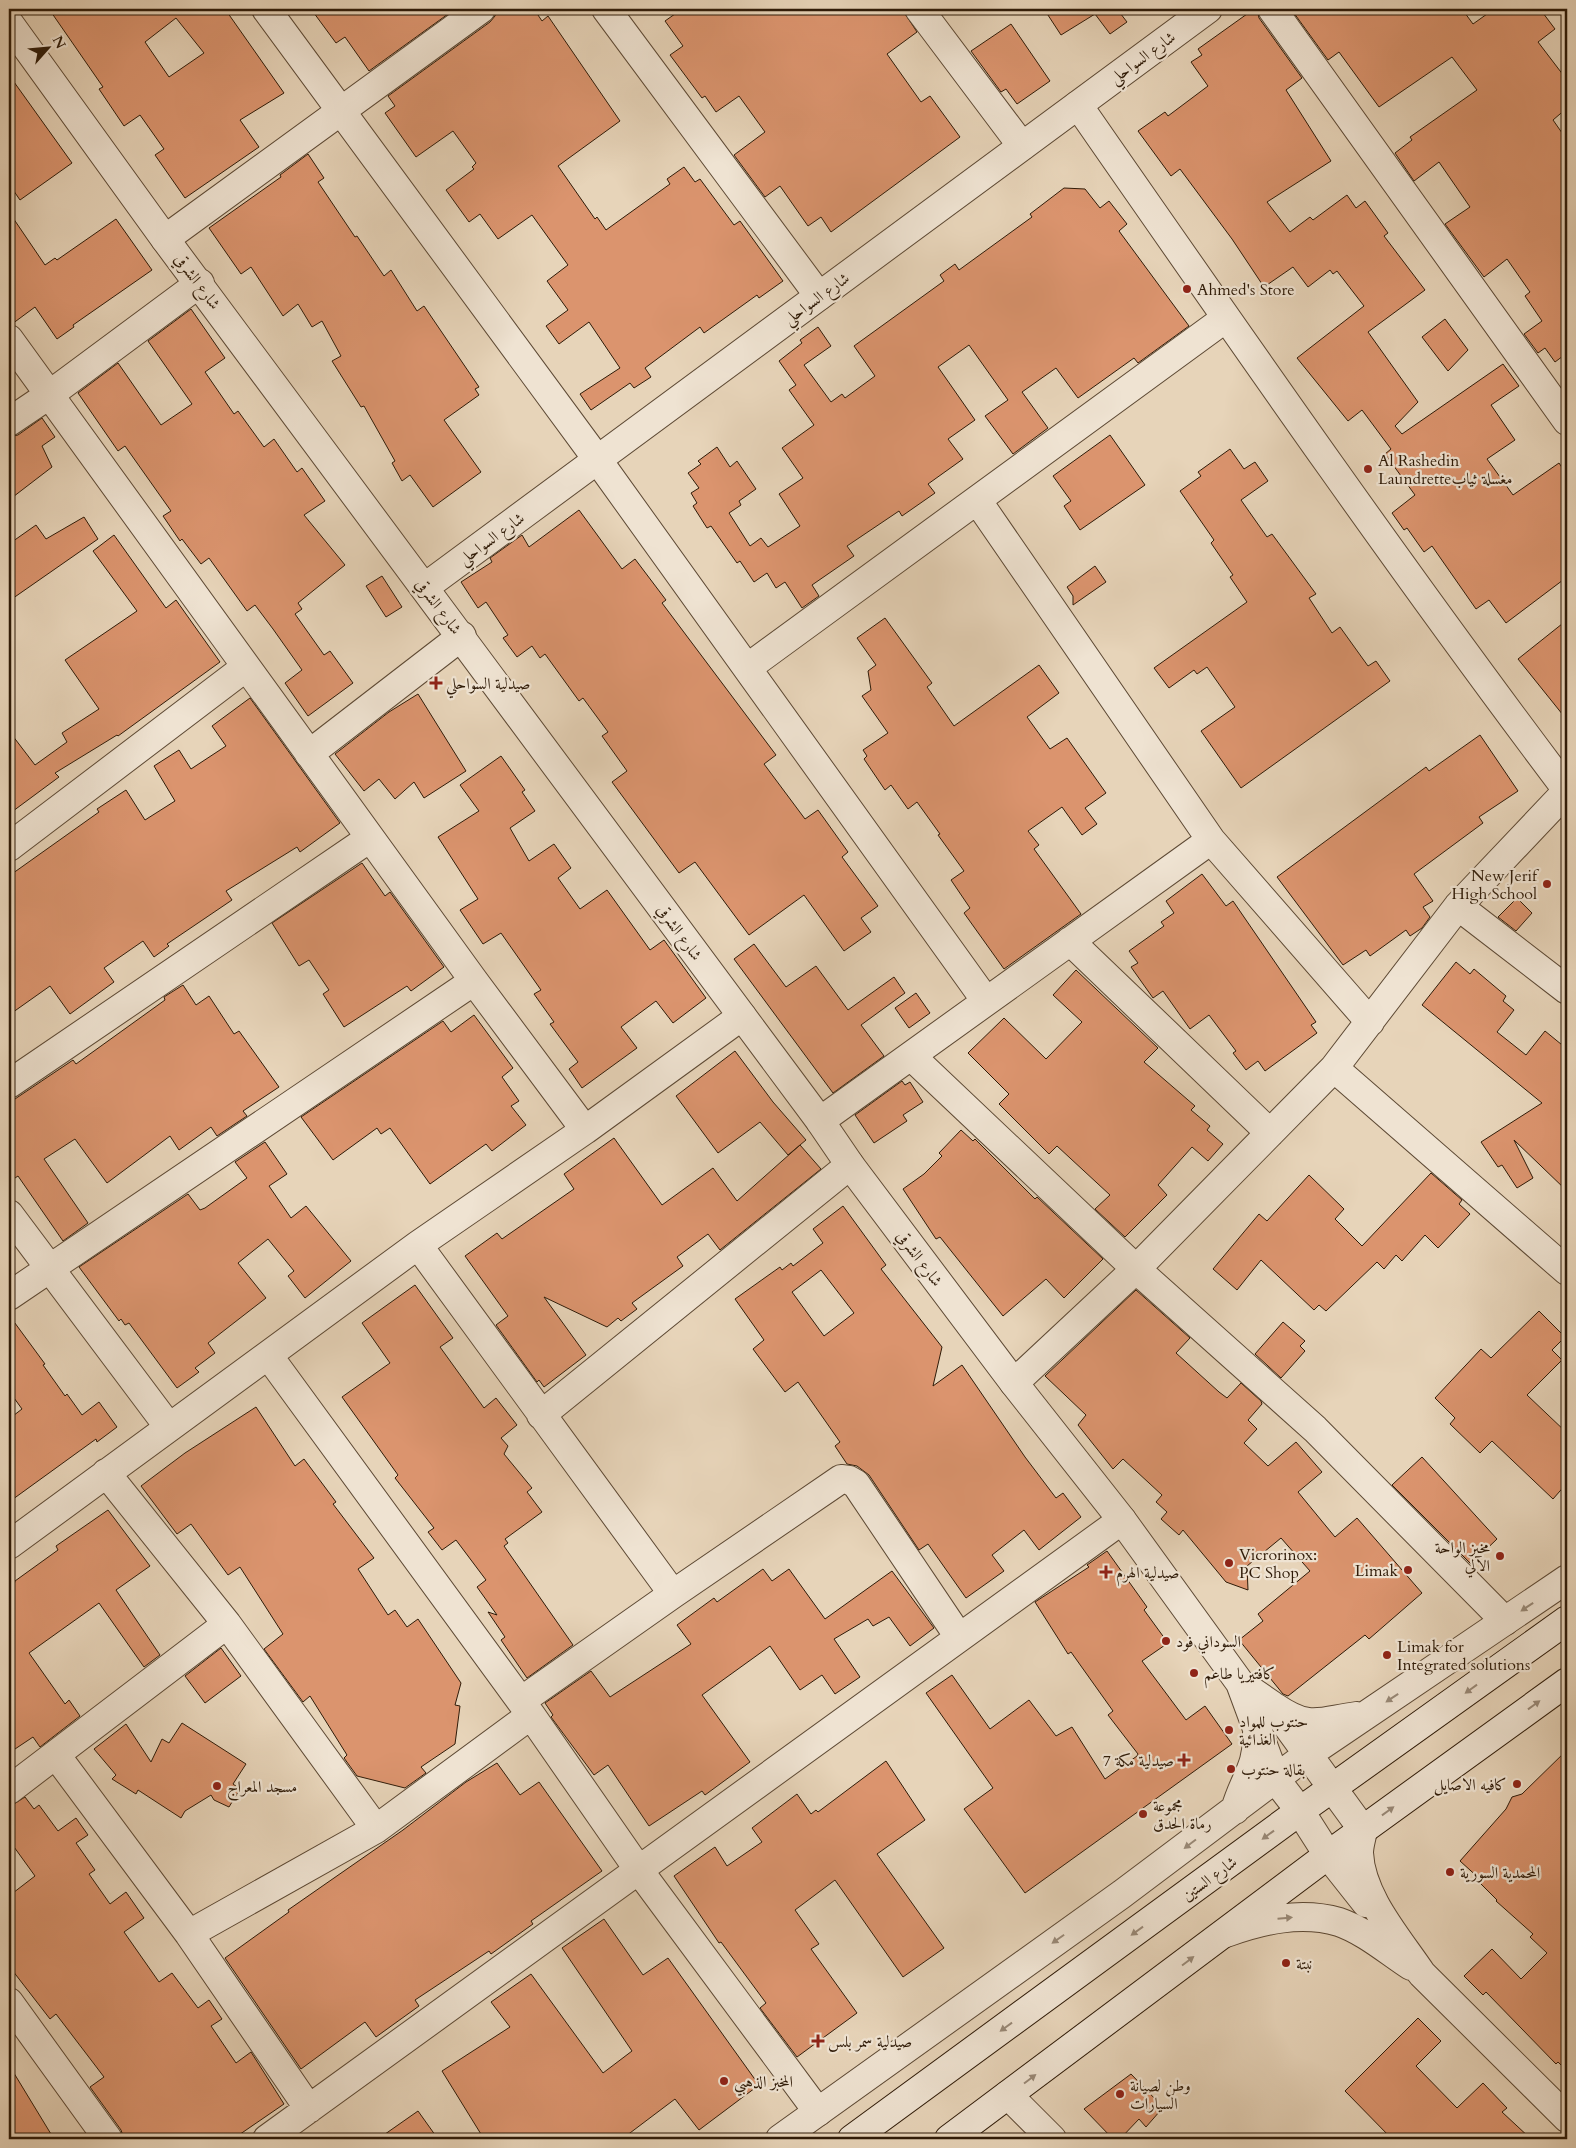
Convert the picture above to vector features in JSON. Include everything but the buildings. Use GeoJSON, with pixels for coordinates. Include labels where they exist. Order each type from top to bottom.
{"type":"FeatureCollection","features":[{"type":"Feature","properties":{"kind":"street"},"geometry":{"type":"LineString","coordinates":[[266,9],[597,459],[986,1001]]}},
{"type":"Feature","properties":{"kind":"street"},"geometry":{"type":"LineString","coordinates":[[165,239],[481,9]]}},
{"type":"Feature","properties":{"kind":"street"},"geometry":{"type":"LineString","coordinates":[[606,9],[819,296]]}},
{"type":"Feature","properties":{"kind":"street"},"geometry":{"type":"LineString","coordinates":[[919,9],[1022,146]]}},
{"type":"Feature","properties":{"kind":"street","name":"شارع السواحلي"},"geometry":{"type":"LineString","coordinates":[[425,587],[1208,9]]}},
{"type":"Feature","properties":{"kind":"street"},"geometry":{"type":"LineString","coordinates":[[1272,9],[1567,421]]}},
{"type":"Feature","properties":{"kind":"street","name":"شارع الشرقي"},"geometry":{"type":"LineString","coordinates":[[9,23],[165,239],[200,283],[462,636],[820,1121],[850,1165],[1014,1383],[1122,1520],[1264,1716]]}},
{"type":"Feature","properties":{"kind":"street"},"geometry":{"type":"LineString","coordinates":[[1014,1383],[1136,1269],[1334,1068],[1458,906],[1567,791],[1226,318],[1078,104]]}},
{"type":"Feature","properties":{"kind":"street"},"geometry":{"type":"LineString","coordinates":[[9,422],[49,395],[200,283]]}},
{"type":"Feature","properties":{"kind":"street"},"geometry":{"type":"LineString","coordinates":[[747,668],[1226,318]]}},
{"type":"Feature","properties":{"kind":"street"},"geometry":{"type":"LineString","coordinates":[[9,339],[474,981],[585,1130]]}},
{"type":"Feature","properties":{"kind":"street"},"geometry":{"type":"LineString","coordinates":[[977,500],[1211,840],[1370,1022]]}},
{"type":"Feature","properties":{"kind":"street"},"geometry":{"type":"LineString","coordinates":[[309,754],[462,636]]}},
{"type":"Feature","properties":{"kind":"street"},"geometry":{"type":"LineString","coordinates":[[9,847],[246,667]]}},
{"type":"Feature","properties":{"kind":"street"},"geometry":{"type":"LineString","coordinates":[[9,1084],[370,838]]}},
{"type":"Feature","properties":{"kind":"street"},"geometry":{"type":"LineString","coordinates":[[820,1121],[1211,840]]}},
{"type":"Feature","properties":{"kind":"street"},"geometry":{"type":"LineString","coordinates":[[1458,906],[1567,990]]}},
{"type":"Feature","properties":{"kind":"street"},"geometry":{"type":"LineString","coordinates":[[1070,941],[1270,1133]]}},
{"type":"Feature","properties":{"kind":"street"},"geometry":{"type":"LineString","coordinates":[[9,1296],[474,981]]}},
{"type":"Feature","properties":{"kind":"street"},"geometry":{"type":"LineString","coordinates":[[9,1545],[168,1426],[268,1356],[418,1245],[585,1130],[742,1016]]}},
{"type":"Feature","properties":{"kind":"street"},"geometry":{"type":"LineString","coordinates":[[911,1056],[1136,1269],[1314,1429],[1505,1622]]}},
{"type":"Feature","properties":{"kind":"street"},"geometry":{"type":"LineString","coordinates":[[1334,1068],[1567,1271]]}},
{"type":"Feature","properties":{"kind":"street"},"geometry":{"type":"LineString","coordinates":[[541,1415],[850,1165]]}},
{"type":"Feature","properties":{"kind":"street"},"geometry":{"type":"LineString","coordinates":[[9,1214],[168,1426]]}},
{"type":"Feature","properties":{"kind":"street"},"geometry":{"type":"LineString","coordinates":[[418,1245],[673,1594]]}},
{"type":"Feature","properties":{"kind":"street"},"geometry":{"type":"LineString","coordinates":[[268,1356],[526,1708],[638,1869],[818,2112]]}},
{"type":"Feature","properties":{"kind":"street"},"geometry":{"type":"LineString","coordinates":[[106,1472],[227,1624],[376,1829]]}},
{"type":"Feature","properties":{"kind":"street"},"geometry":{"type":"LineString","coordinates":[[189,1934],[376,1829],[526,1708],[673,1594],[841,1479],[849,1480],[856,1484],[959,1637]]}},
{"type":"Feature","properties":{"kind":"street"},"geometry":{"type":"LineString","coordinates":[[267,2139],[1122,1520]]}},
{"type":"Feature","properties":{"kind":"street"},"geometry":{"type":"LineString","coordinates":[[780,2139],[1122,1894],[1307,1755],[1567,1579]]}},
{"type":"Feature","properties":{"kind":"street","name":"شارع الستين"},"geometry":{"type":"LineString","coordinates":[[852,2139],[1300,1811],[1567,1620]]}},
{"type":"Feature","properties":{"kind":"street"},"geometry":{"type":"LineString","coordinates":[[9,1790],[227,1624]]}},
{"type":"Feature","properties":{"kind":"street"},"geometry":{"type":"LineString","coordinates":[[949,2139],[1328,1855],[1565,1686]]}},
{"type":"Feature","properties":{"kind":"street"},"geometry":{"type":"LineString","coordinates":[[1264,1716],[1314,1724],[1366,1715]]}},
{"type":"Feature","properties":{"kind":"street"},"geometry":{"type":"LineString","coordinates":[[1264,1716],[1307,1755],[1334,1788],[1363,1830],[1359,1852],[1367,1886],[1384,1918],[1422,1974]]}},
{"type":"Feature","properties":{"kind":"street"},"geometry":{"type":"LineString","coordinates":[[1264,1716],[1276,1780],[1300,1811],[1328,1855],[1422,1974],[1567,2118]]}},
{"type":"Feature","properties":{"kind":"street"},"geometry":{"type":"LineString","coordinates":[[1235,1810],[1241,1790],[1254,1766],[1264,1716]]}},
{"type":"Feature","properties":{"kind":"street"},"geometry":{"type":"LineString","coordinates":[[56,1755],[189,1934],[309,2109]]}},
{"type":"Feature","properties":{"kind":"street"},"geometry":{"type":"LineString","coordinates":[[1222,1935],[1271,1919],[1314,1918],[1339,1922],[1362,1933],[1422,1974]]}},
{"type":"Feature","properties":{"kind":"street"},"geometry":{"type":"LineString","coordinates":[[9,2002],[108,2139]]}},
{"type":"Feature","properties":{"kind":"street"},"geometry":{"type":"LineString","coordinates":[[1008,2095],[1052,2139]]}},
{"type":"Feature","properties":{"kind":"place","name":"Ahmed's Store"},"geometry":{"type":"Point","coordinates":[1187,289]}},
{"type":"Feature","properties":{"kind":"place","name":"Al Rashedin Laundretteمغسلة ثياب"},"geometry":{"type":"Point","coordinates":[1368,469]}},
{"type":"Feature","properties":{"kind":"place","name":"صيدلية السواحلي"},"geometry":{"type":"Point","coordinates":[436,683]}},
{"type":"Feature","properties":{"kind":"place","name":"New Jerif High School"},"geometry":{"type":"Point","coordinates":[1547,884]}},
{"type":"Feature","properties":{"kind":"place","name":"مخبز الواحة الآلي"},"geometry":{"type":"Point","coordinates":[1500,1556]}},
{"type":"Feature","properties":{"kind":"place","name":"Vicrorinox: PC Shop"},"geometry":{"type":"Point","coordinates":[1229,1563]}},
{"type":"Feature","properties":{"kind":"place","name":"Limak"},"geometry":{"type":"Point","coordinates":[1408,1570]}},
{"type":"Feature","properties":{"kind":"place","name":"صيدلية الهرم"},"geometry":{"type":"Point","coordinates":[1106,1572]}},
{"type":"Feature","properties":{"kind":"place","name":"السوداني فود"},"geometry":{"type":"Point","coordinates":[1166,1641]}},
{"type":"Feature","properties":{"kind":"place","name":"Limak for Integrated solutions"},"geometry":{"type":"Point","coordinates":[1387,1655]}},
{"type":"Feature","properties":{"kind":"place","name":"كافتيريا طاعم"},"geometry":{"type":"Point","coordinates":[1194,1673]}},
{"type":"Feature","properties":{"kind":"place","name":"حنتوب للمواد الغذائية"},"geometry":{"type":"Point","coordinates":[1229,1730]}},
{"type":"Feature","properties":{"kind":"place","name":"صيدلية مكة 7"},"geometry":{"type":"Point","coordinates":[1184,1760]}},
{"type":"Feature","properties":{"kind":"place","name":"بقالة حنتوب"},"geometry":{"type":"Point","coordinates":[1231,1769]}},
{"type":"Feature","properties":{"kind":"place","name":"كافيه الاصايل"},"geometry":{"type":"Point","coordinates":[1517,1784]}},
{"type":"Feature","properties":{"kind":"place","name":"مسجد المعراج"},"geometry":{"type":"Point","coordinates":[217,1786]}},
{"type":"Feature","properties":{"kind":"place","name":"مجموعة رماة الحدق"},"geometry":{"type":"Point","coordinates":[1143,1814]}},
{"type":"Feature","properties":{"kind":"place","name":"المحمدية السورية"},"geometry":{"type":"Point","coordinates":[1450,1872]}},
{"type":"Feature","properties":{"kind":"place","name":"نبتة"},"geometry":{"type":"Point","coordinates":[1286,1963]}},
{"type":"Feature","properties":{"kind":"place","name":"صيدلية سمر بلس"},"geometry":{"type":"Point","coordinates":[818,2041]}},
{"type":"Feature","properties":{"kind":"place","name":"المخبز الذهبي"},"geometry":{"type":"Point","coordinates":[724,2081]}},
{"type":"Feature","properties":{"kind":"place","name":"وطن لصيانة السيارات"},"geometry":{"type":"Point","coordinates":[1120,2094]}}]}
